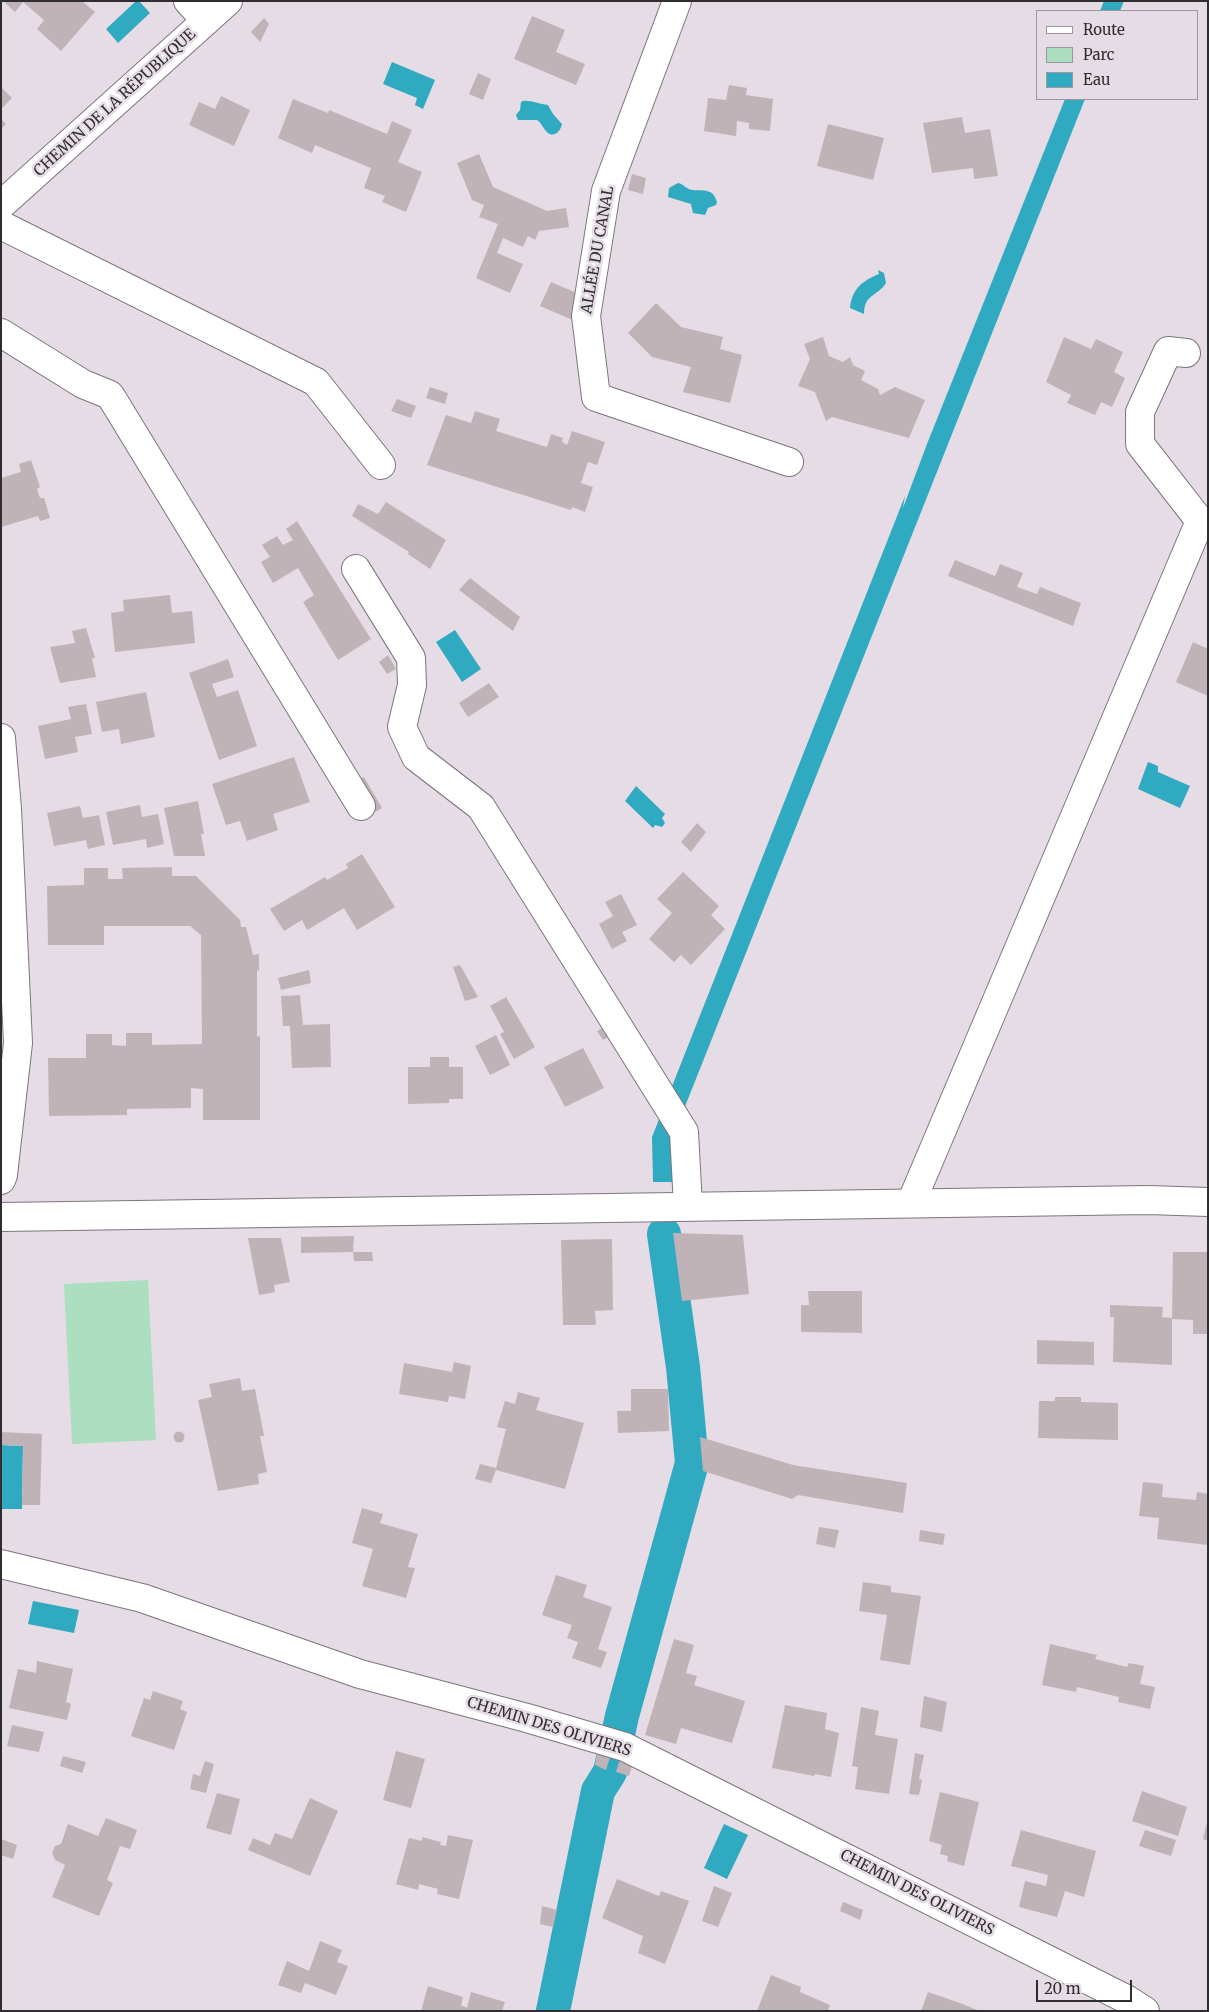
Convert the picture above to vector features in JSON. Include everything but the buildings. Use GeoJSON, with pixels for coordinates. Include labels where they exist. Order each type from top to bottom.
{"type":"FeatureCollection","features":[{"type":"Feature","properties":{"kind":"street","name":"CHEMIN DE LA RÉPUBLIQUE"},"geometry":{"type":"LineString","coordinates":[[1,205],[197,11],[228,1]]}},
{"type":"Feature","properties":{"kind":"street","name":"ALLÉE DU CANAL"},"geometry":{"type":"LineString","coordinates":[[677,1],[606,191],[586,316],[596,397],[789,462]]}},
{"type":"Feature","properties":{"kind":"street"},"geometry":{"type":"LineString","coordinates":[[1,225],[316,382],[380,465]]}},
{"type":"Feature","properties":{"kind":"street"},"geometry":{"type":"LineString","coordinates":[[1,333],[83,384],[110,395],[361,806]]}},
{"type":"Feature","properties":{"kind":"street"},"geometry":{"type":"LineString","coordinates":[[911,1203],[1200,521],[1140,444],[1140,412],[1168,351],[1186,353]]}},
{"type":"Feature","properties":{"kind":"street"},"geometry":{"type":"LineString","coordinates":[[356,570],[411,658],[412,685],[402,727],[416,757],[481,807],[684,1132],[688,1206]]}},
{"type":"Feature","properties":{"kind":"street"},"geometry":{"type":"LineString","coordinates":[[1,738],[7,809],[18,1043],[4,1175],[1,1180]]}},
{"type":"Feature","properties":{"kind":"street"},"geometry":{"type":"LineString","coordinates":[[1,1217],[1148,1200],[1208,1202]]}},
{"type":"Feature","properties":{"kind":"street","name":"CHEMIN DES OLIVIERS"},"geometry":{"type":"LineString","coordinates":[[1,1564],[142,1598],[360,1674],[625,1747],[1128,2000],[1142,2010]]}},
{"type":"Feature","properties":{"kind":"green space"},"geometry":{"type":"Polygon","coordinates":[[[148,1280],[156,1440],[72,1444],[64,1284],[148,1280]]]}},
{"type":"Feature","properties":{"kind":"water"},"geometry":{"type":"Polygon","coordinates":[[[136,1],[139,1],[150,13],[118,43],[106,29],[136,1]]]}},
{"type":"Feature","properties":{"kind":"water"},"geometry":{"type":"Polygon","coordinates":[[[1104,1],[1124,1],[1120,10],[1100,10],[1104,1]]]}},
{"type":"Feature","properties":{"kind":"water"},"geometry":{"type":"Polygon","coordinates":[[[392,62],[435,80],[423,109],[415,105],[417,98],[383,84],[392,62]]]}},
{"type":"Feature","properties":{"kind":"water"},"geometry":{"type":"Polygon","coordinates":[[[1065,100],[1085,100],[684,1109],[672,1182],[653,1182],[652,1137],[1065,100]]]}},
{"type":"Feature","properties":{"kind":"water"},"geometry":{"type":"Polygon","coordinates":[[[523,101],[548,105],[562,124],[559,131],[553,135],[546,131],[537,120],[518,120],[516,115],[523,101]]]}},
{"type":"Feature","properties":{"kind":"water"},"geometry":{"type":"Polygon","coordinates":[[[678,183],[691,190],[711,192],[717,202],[716,205],[708,208],[705,215],[693,213],[691,204],[668,197],[669,188],[678,183]]]}},
{"type":"Feature","properties":{"kind":"water"},"geometry":{"type":"Polygon","coordinates":[[[878,270],[884,273],[886,283],[866,303],[864,314],[850,308],[853,296],[859,286],[879,274],[878,270]]]}},
{"type":"Feature","properties":{"kind":"water"},"geometry":{"type":"Polygon","coordinates":[[[455,630],[481,669],[462,682],[436,642],[455,630]]]}},
{"type":"Feature","properties":{"kind":"water"},"geometry":{"type":"Polygon","coordinates":[[[1148,762],[1158,766],[1158,772],[1190,786],[1180,808],[1138,789],[1148,762]]]}},
{"type":"Feature","properties":{"kind":"water"},"geometry":{"type":"Polygon","coordinates":[[[636,786],[665,814],[662,818],[665,823],[662,827],[655,825],[653,828],[625,801],[636,786]]]}},
{"type":"Feature","properties":{"kind":"water"},"geometry":{"type":"Polygon","coordinates":[[[1,1445],[23,1446],[22,1509],[1,1509],[1,1445]]]}},
{"type":"Feature","properties":{"kind":"water"},"geometry":{"type":"Polygon","coordinates":[[[33,1601],[79,1610],[74,1633],[28,1624],[33,1601]]]}},
{"type":"Feature","properties":{"kind":"water"},"geometry":{"type":"Polygon","coordinates":[[[724,1824],[748,1835],[727,1879],[704,1868],[724,1824]]]}},
{"type":"Feature","properties":{"kind":"waterway"},"geometry":{"type":"LineString","coordinates":[[553,2011],[598,1791],[610,1772],[622,1716],[692,1463],[683,1367],[664,1234]]}}]}
